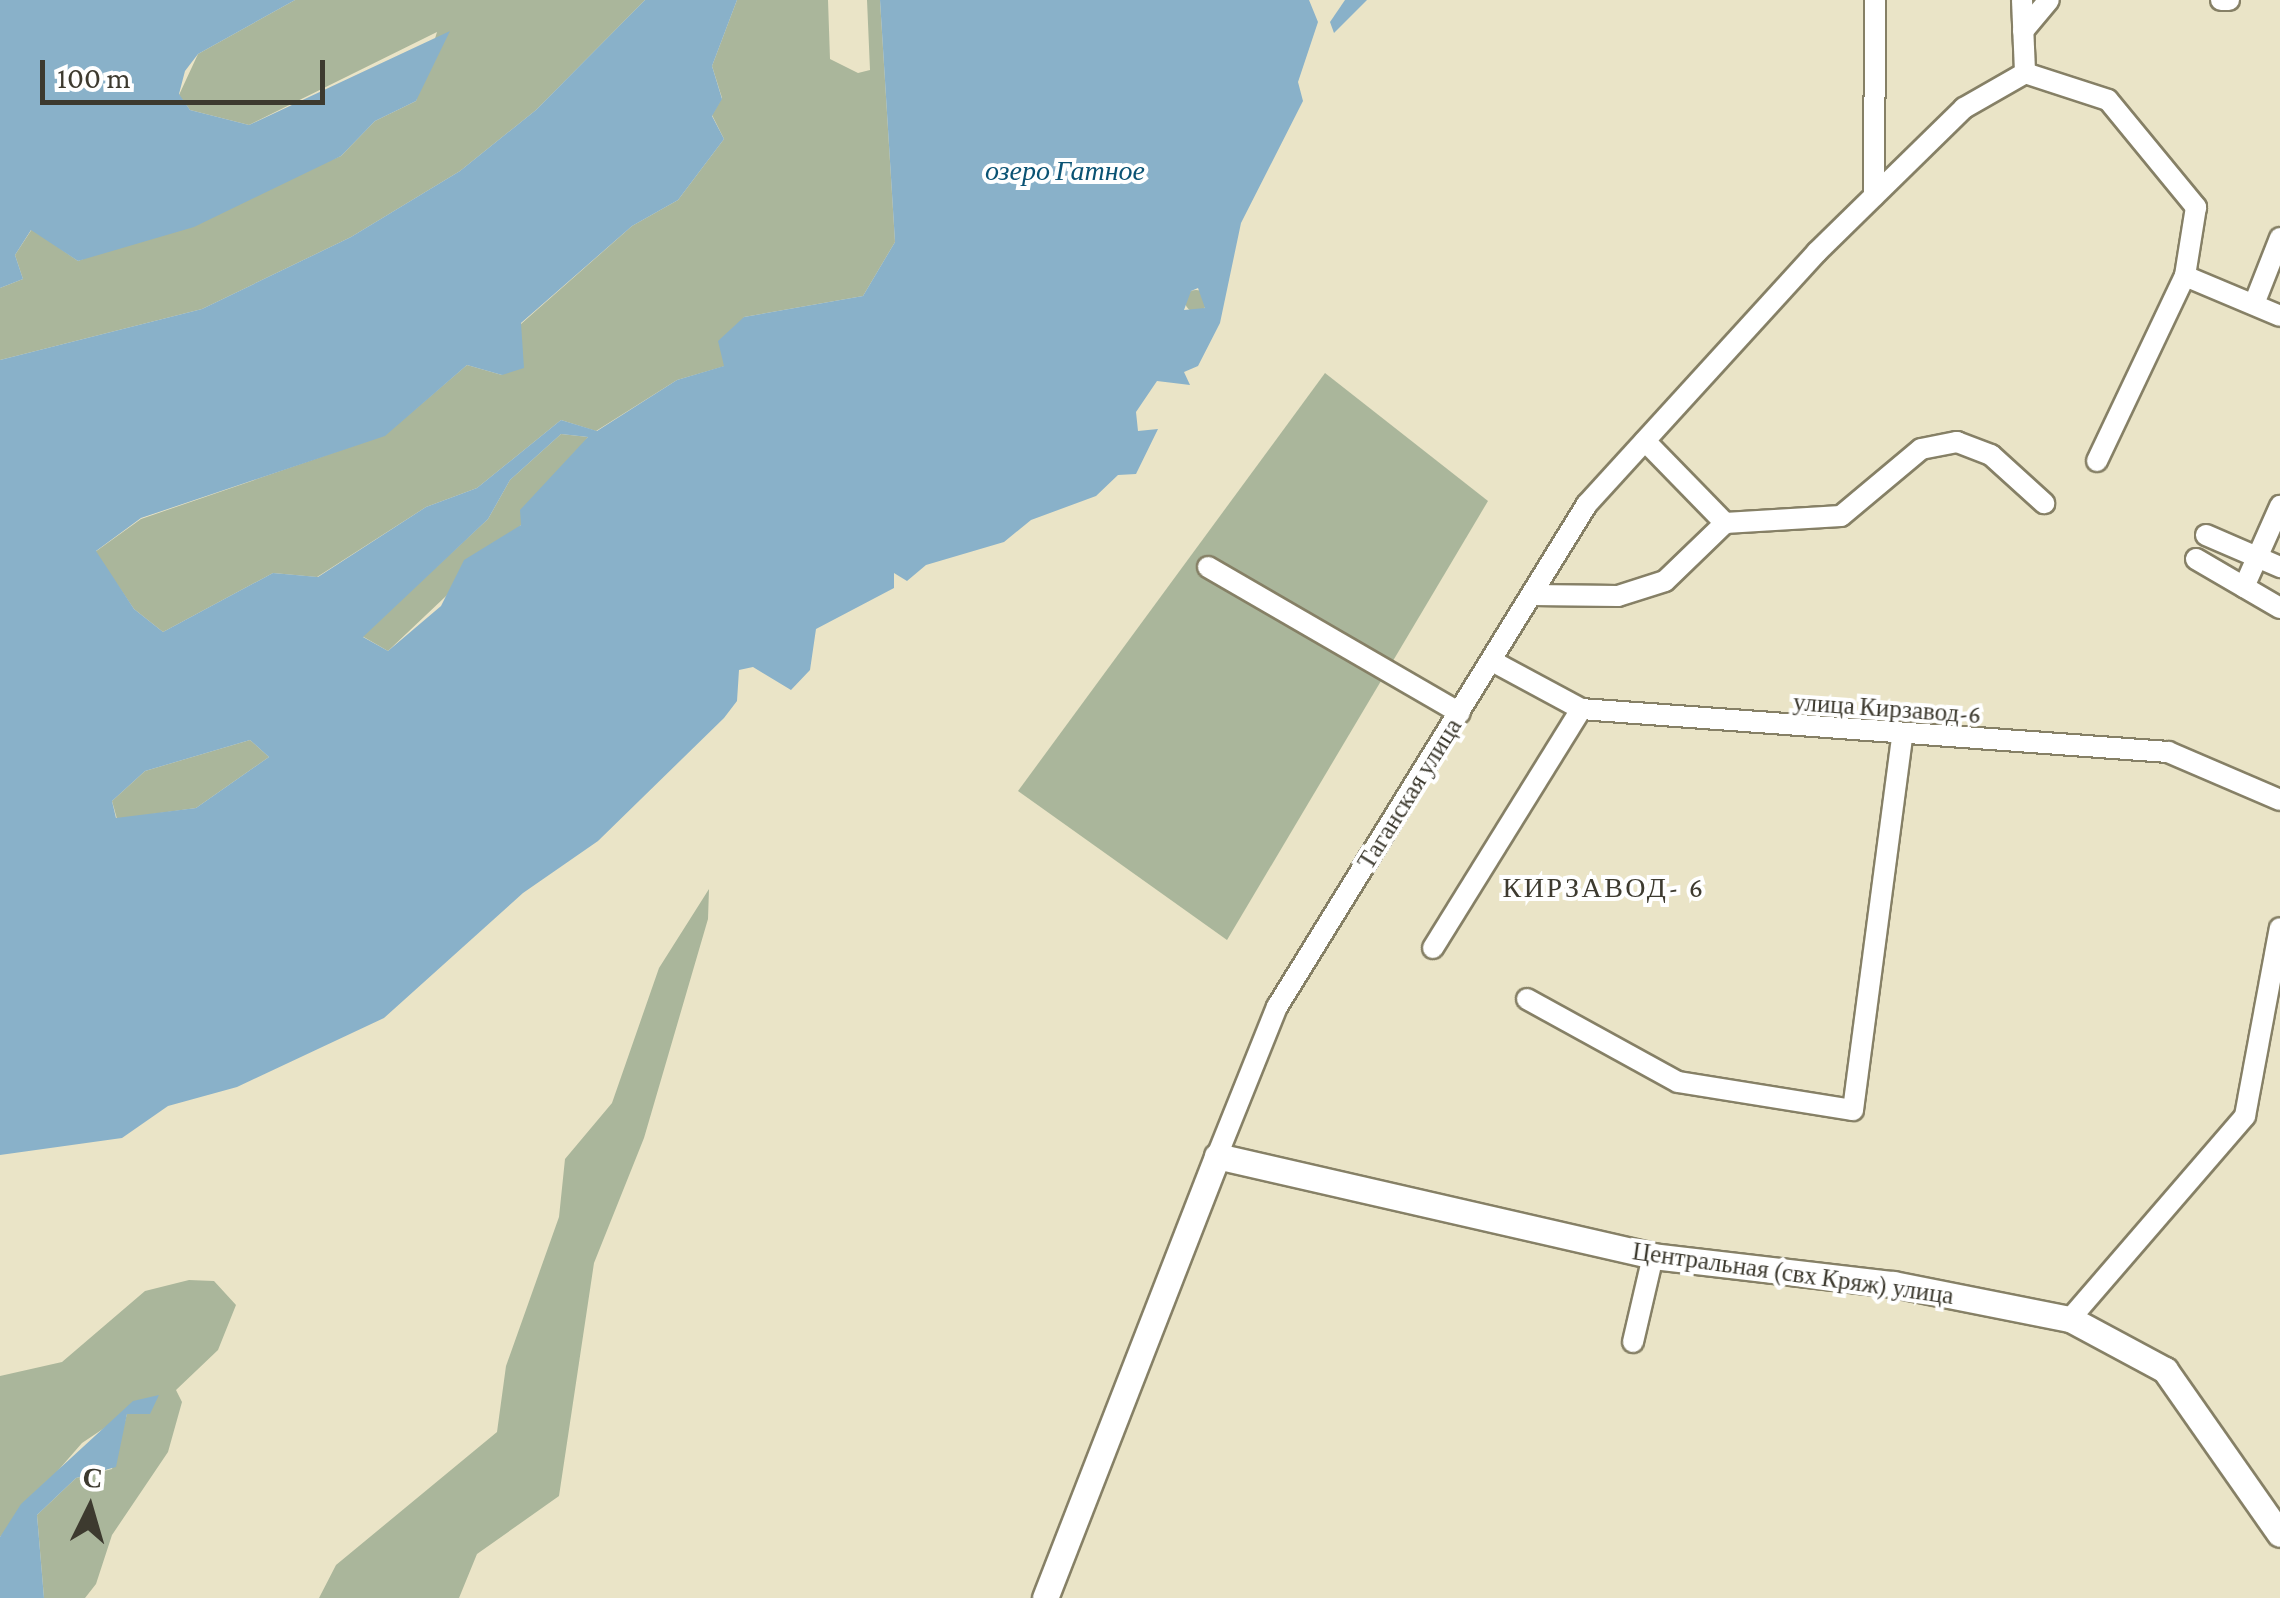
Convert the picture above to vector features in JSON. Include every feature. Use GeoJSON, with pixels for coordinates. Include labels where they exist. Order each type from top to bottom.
{"type":"FeatureCollection","features":[{"type":"Feature","properties":{"kind":"main road","name":"Центральная (свх Кряж) улица"},"geometry":{"type":"LineString","coordinates":[[1217,1156],[1653,1256],[1893,1284],[2070,1319],[2165,1370],[2280,1534]]}},
{"type":"Feature","properties":{"kind":"main road","name":"Таганская улица"},"geometry":{"type":"LineString","coordinates":[[1045,1598],[1217,1156]]}},
{"type":"Feature","properties":{"kind":"street"},"geometry":{"type":"LineString","coordinates":[[1874,0],[1874,196]]}},
{"type":"Feature","properties":{"kind":"street"},"geometry":{"type":"LineString","coordinates":[[2022,0],[2025,72],[2108,100],[2196,207],[2186,276],[2096,462]]}},
{"type":"Feature","properties":{"kind":"street"},"geometry":{"type":"LineString","coordinates":[[2024,31],[2049,0]]}},
{"type":"Feature","properties":{"kind":"street","name":"Таганская улица"},"geometry":{"type":"LineString","coordinates":[[1217,1156],[1278,1007],[1587,504],[1874,196],[1964,108],[2025,72]]}},
{"type":"Feature","properties":{"kind":"street"},"geometry":{"type":"LineString","coordinates":[[2254,304],[2280,238]]}},
{"type":"Feature","properties":{"kind":"street"},"geometry":{"type":"LineString","coordinates":[[2186,276],[2280,316]]}},
{"type":"Feature","properties":{"kind":"street"},"geometry":{"type":"LineString","coordinates":[[1645,441],[1725,524]]}},
{"type":"Feature","properties":{"kind":"street"},"geometry":{"type":"LineString","coordinates":[[1532,595],[1618,596],[1665,580],[1725,524],[1841,516],[1921,449],[1957,442],[1991,455],[2044,503]]}},
{"type":"Feature","properties":{"kind":"street"},"geometry":{"type":"LineString","coordinates":[[2244,587],[2280,506]]}},
{"type":"Feature","properties":{"kind":"street"},"geometry":{"type":"LineString","coordinates":[[2206,535],[2280,567]]}},
{"type":"Feature","properties":{"kind":"street"},"geometry":{"type":"LineString","coordinates":[[2196,559],[2280,608]]}},
{"type":"Feature","properties":{"kind":"street"},"geometry":{"type":"LineString","coordinates":[[1208,567],[1460,713]]}},
{"type":"Feature","properties":{"kind":"street","name":"улица Кирзавод-6"},"geometry":{"type":"LineString","coordinates":[[1492,662],[1581,709],[1902,736],[2168,752],[2280,800]]}},
{"type":"Feature","properties":{"kind":"street"},"geometry":{"type":"LineString","coordinates":[[1433,948],[1581,709]]}},
{"type":"Feature","properties":{"kind":"street"},"geometry":{"type":"LineString","coordinates":[[1527,999],[1678,1082],[1853,1110],[1902,736]]}},
{"type":"Feature","properties":{"kind":"street"},"geometry":{"type":"LineString","coordinates":[[2070,1319],[2230,1143],[2253,1089],[2278,959],[2280,928]]}},
{"type":"Feature","properties":{"kind":"street"},"geometry":{"type":"LineString","coordinates":[[1633,1342],[1653,1256]]}},
{"type":"Feature","properties":{"kind":"green space"},"geometry":{"type":"Polygon","coordinates":[[[295,0],[645,0],[536,110],[460,171],[351,237],[202,309],[0,360],[0,288],[23,279],[15,255],[32,229],[78,261],[341,156],[375,121],[416,101],[437,32],[249,125],[190,110],[179,95],[198,54],[295,0]]]}},
{"type":"Feature","properties":{"kind":"green space"},"geometry":{"type":"Polygon","coordinates":[[[737,0],[828,0],[830,59],[858,73],[870,70],[867,0],[880,0],[895,242],[863,296],[744,317],[725,366],[677,380],[596,431],[561,420],[477,488],[426,507],[317,577],[273,573],[163,632],[134,609],[95,552],[141,519],[385,435],[467,365],[502,375],[521,324],[632,226],[678,200],[724,139],[712,115],[722,98],[712,66],[737,0]]]}},
{"type":"Feature","properties":{"kind":"green space"},"geometry":{"type":"Polygon","coordinates":[[[1196,290],[1204,293],[1204,309],[1196,312],[1188,309],[1185,301],[1188,293],[1196,290]]]}},
{"type":"Feature","properties":{"kind":"green space"},"geometry":{"type":"Polygon","coordinates":[[[1325,373],[1488,501],[1227,940],[1018,791],[1325,373]]]}},
{"type":"Feature","properties":{"kind":"green space"},"geometry":{"type":"Polygon","coordinates":[[[561,434],[588,437],[521,525],[388,651],[362,636],[488,519],[510,480],[561,434]]]}},
{"type":"Feature","properties":{"kind":"green space"},"geometry":{"type":"Polygon","coordinates":[[[250,740],[269,757],[196,808],[117,819],[112,801],[145,771],[250,740]]]}},
{"type":"Feature","properties":{"kind":"green space"},"geometry":{"type":"Polygon","coordinates":[[[709,889],[708,919],[644,1138],[594,1263],[559,1496],[477,1554],[459,1598],[319,1598],[336,1565],[497,1432],[506,1366],[559,1217],[565,1159],[612,1103],[659,968],[709,889]]]}},
{"type":"Feature","properties":{"kind":"green space"},"geometry":{"type":"Polygon","coordinates":[[[189,1280],[214,1281],[236,1305],[218,1350],[176,1390],[182,1402],[168,1452],[112,1535],[96,1584],[85,1598],[44,1598],[37,1515],[76,1478],[112,1469],[127,1414],[146,1400],[82,1443],[0,1537],[0,1376],[62,1362],[145,1291],[189,1280]]]}},
{"type":"Feature","properties":{"kind":"water"},"geometry":{"type":"Polygon","coordinates":[[[0,0],[295,0],[198,54],[185,71],[179,94],[190,110],[249,125],[450,31],[416,101],[375,121],[341,156],[194,227],[78,261],[31,230],[15,255],[23,279],[0,288],[0,0]]]}},
{"type":"Feature","properties":{"kind":"water","name":"озеро Гатное"},"geometry":{"type":"Polygon","coordinates":[[[645,0],[737,0],[712,66],[722,99],[712,116],[724,139],[678,200],[632,226],[521,323],[524,368],[502,375],[467,365],[385,436],[141,518],[96,551],[134,609],[163,632],[273,573],[318,577],[426,507],[477,488],[561,420],[597,431],[677,380],[724,366],[718,341],[744,317],[863,296],[895,242],[880,0],[1309,0],[1318,22],[1298,82],[1303,101],[1241,223],[1220,323],[1198,366],[1184,372],[1190,385],[1157,381],[1136,412],[1138,431],[1158,429],[1136,474],[1118,475],[1096,496],[1031,520],[1004,542],[926,565],[907,581],[894,573],[894,588],[816,629],[810,670],[791,690],[753,667],[739,670],[737,701],[724,718],[598,841],[523,893],[384,1018],[237,1087],[168,1106],[122,1138],[0,1155],[0,360],[202,309],[351,237],[460,171],[536,110],[645,0]],[[1198,288],[1191,291],[1184,310],[1205,308],[1198,288]],[[561,434],[510,480],[488,519],[363,637],[388,651],[441,606],[464,560],[521,525],[520,510],[588,437],[561,434]],[[250,740],[145,771],[112,801],[116,818],[196,808],[269,757],[250,740]]]}},
{"type":"Feature","properties":{"kind":"water"},"geometry":{"type":"Polygon","coordinates":[[[1345,0],[1367,0],[1334,33],[1330,22],[1345,0]]]}},
{"type":"Feature","properties":{"kind":"water"},"geometry":{"type":"Polygon","coordinates":[[[159,1395],[150,1414],[127,1414],[116,1467],[76,1478],[37,1515],[44,1598],[0,1598],[0,1537],[21,1504],[133,1401],[159,1395]]]}},
{"type":"Feature","properties":{"kind":"district","name":"КИРЗАВОД- 6"},"geometry":{"type":"Point","coordinates":[1604,888]}}]}
